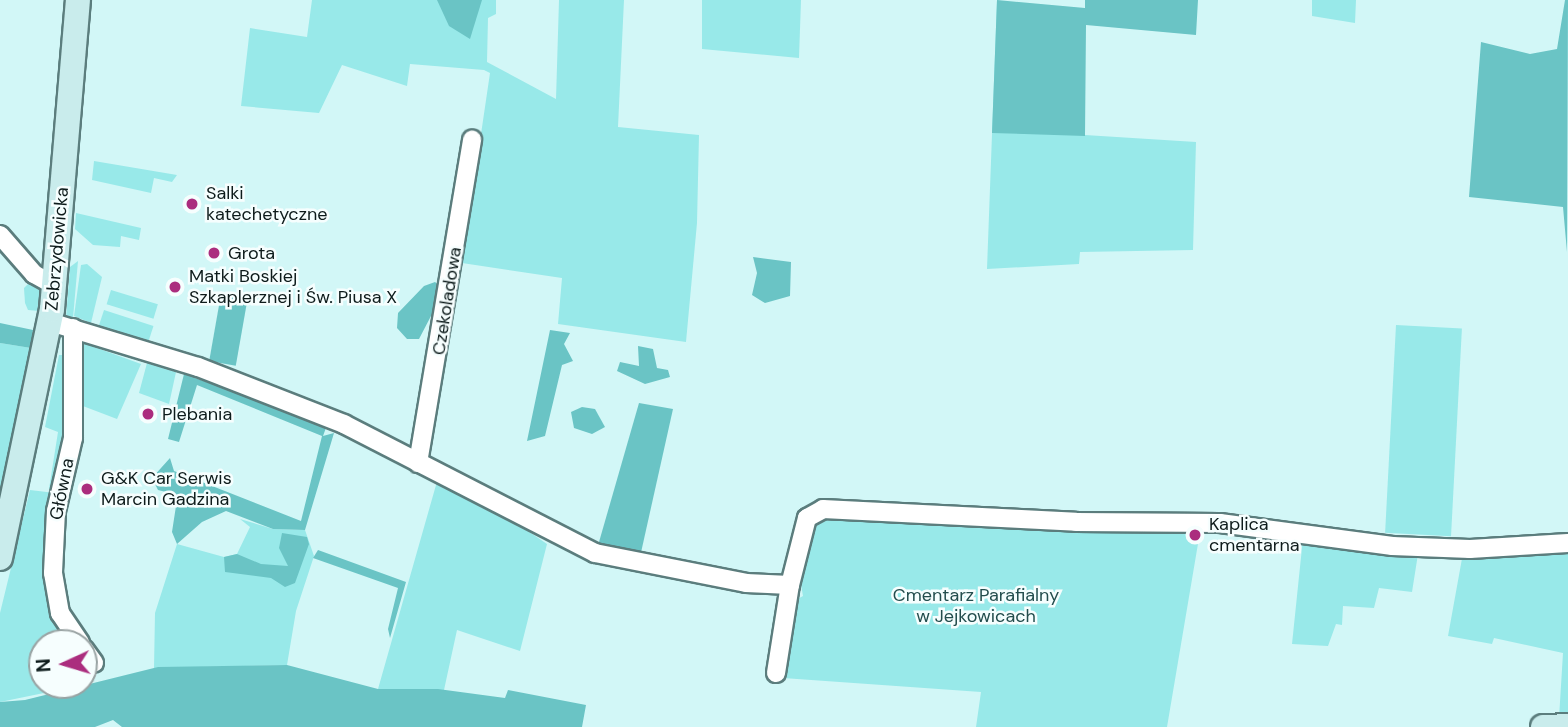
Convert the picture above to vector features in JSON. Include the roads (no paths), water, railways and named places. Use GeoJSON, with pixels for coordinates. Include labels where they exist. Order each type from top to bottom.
{"type":"FeatureCollection","features":[{"type":"Feature","properties":{"kind":"street","name":"Zebrzydowicka"},"geometry":{"type":"LineString","coordinates":[[0,558],[14,494],[61,325],[54,285],[78,0]]}},
{"type":"Feature","properties":{"kind":"street","name":"Czekoladowa"},"geometry":{"type":"LineString","coordinates":[[418,463],[472,139]]}},
{"type":"Feature","properties":{"kind":"street"},"geometry":{"type":"LineString","coordinates":[[0,235],[34,274],[54,285]]}},
{"type":"Feature","properties":{"kind":"street"},"geometry":{"type":"LineString","coordinates":[[61,325],[198,367],[295,405],[418,463],[595,553],[746,583],[790,585]]}},
{"type":"Feature","properties":{"kind":"street","name":"Główna"},"geometry":{"type":"LineString","coordinates":[[61,325],[72,438],[56,511],[53,573],[60,613],[71,629]]}},
{"type":"Feature","properties":{"kind":"street"},"geometry":{"type":"LineString","coordinates":[[776,673],[790,585],[807,518],[823,509],[842,507],[1076,522],[1220,523],[1405,546],[1470,549],[1568,543]]}},
{"type":"Feature","properties":{"kind":"street"},"geometry":{"type":"LineString","coordinates":[[1543,727],[1568,726]]}},
{"type":"Feature","properties":{"kind":"place","name":"Salki katechetyczne"},"geometry":{"type":"Point","coordinates":[192,204]}},
{"type":"Feature","properties":{"kind":"place","name":"Grota"},"geometry":{"type":"Point","coordinates":[214,253]}},
{"type":"Feature","properties":{"kind":"place","name":"Matki Boskiej Szkaplerznej i Św. Piusa X"},"geometry":{"type":"Point","coordinates":[175,287]}},
{"type":"Feature","properties":{"kind":"place","name":"Plebania"},"geometry":{"type":"Point","coordinates":[148,414]}},
{"type":"Feature","properties":{"kind":"place","name":"G&K Car Serwis Marcin Gadzina"},"geometry":{"type":"Point","coordinates":[87,489]}},
{"type":"Feature","properties":{"kind":"place","name":"Kaplica cmentarna"},"geometry":{"type":"Point","coordinates":[1195,535]}},
{"type":"Feature","properties":{"kind":"park label","name":"Cmentarz Parafialny w Jejkowicach"},"geometry":{"type":"Point","coordinates":[976,606]}}]}
